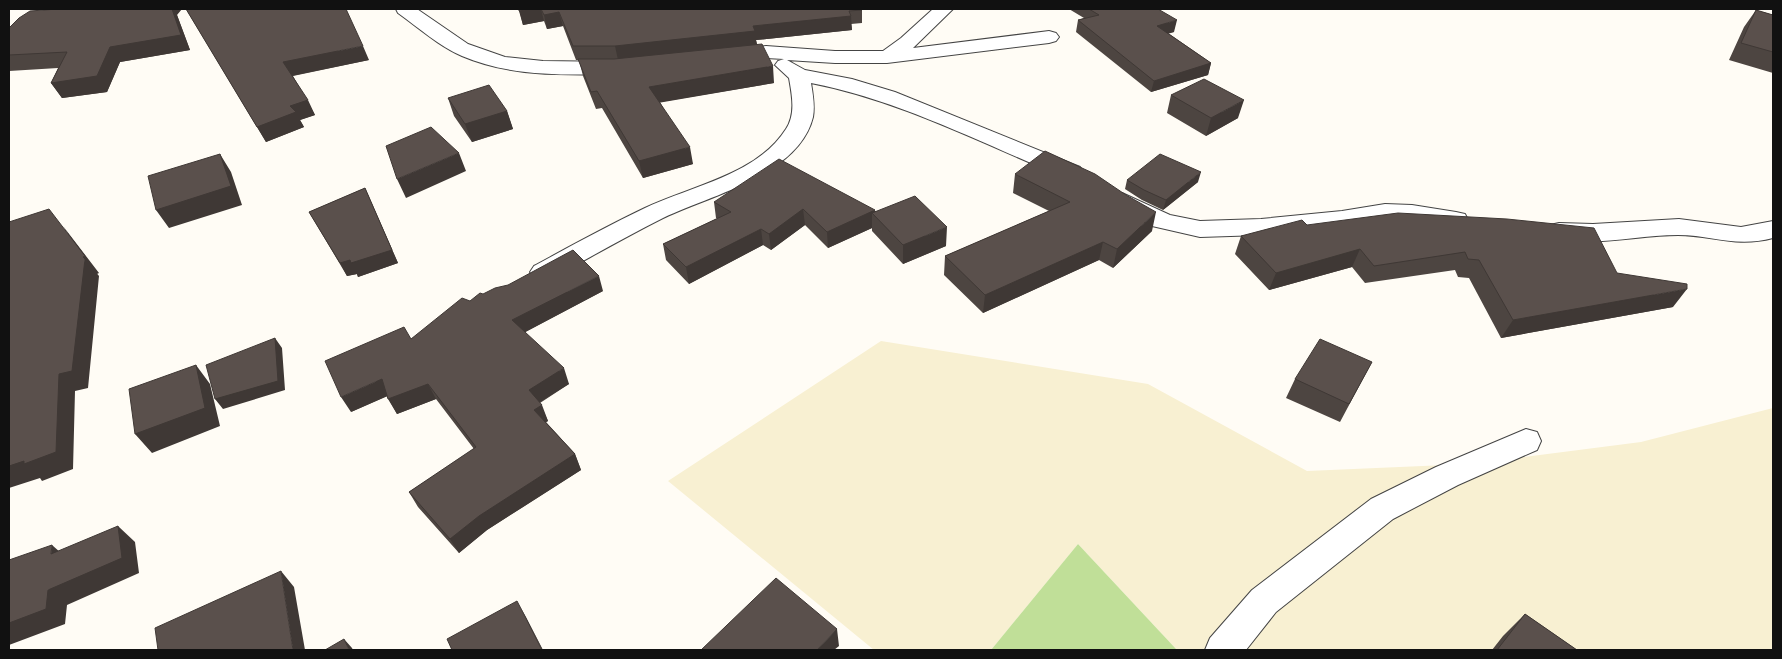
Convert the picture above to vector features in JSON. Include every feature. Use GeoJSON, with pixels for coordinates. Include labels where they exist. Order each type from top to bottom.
{"type":"FeatureCollection","features":[{"type":"Feature","properties":{"kind":"street"},"geometry":{"type":"LineString","coordinates":[[405,9],[469,52],[494,59],[520,65],[563,68],[635,66]]}},
{"type":"Feature","properties":{"kind":"street"},"geometry":{"type":"LineString","coordinates":[[887,57],[908,42],[944,9]]}},
{"type":"Feature","properties":{"kind":"street"},"geometry":{"type":"LineString","coordinates":[[708,59],[766,52],[835,57],[887,57],[1049,37]]}},
{"type":"Feature","properties":{"kind":"street"},"geometry":{"type":"LineString","coordinates":[[766,52],[799,75],[852,85],[888,96],[1059,166],[1097,184],[1132,207],[1158,220],[1184,228],[1238,231],[1383,212],[1413,213],[1475,223]]}},
{"type":"Feature","properties":{"kind":"street"},"geometry":{"type":"LineString","coordinates":[[521,284],[656,212],[750,172],[784,148],[796,132],[805,105],[799,75]]}},
{"type":"Feature","properties":{"kind":"street"},"geometry":{"type":"LineString","coordinates":[[1538,230],[1592,232],[1679,227],[1741,234],[1764,232],[1773,229]]}},
{"type":"Feature","properties":{"kind":"street"},"geometry":{"type":"LineString","coordinates":[[1223,650],[1264,600],[1382,509],[1447,476],[1526,441]]}},
{"type":"Feature","properties":{"kind":"shaded area"},"geometry":{"type":"Polygon","coordinates":[[[881,341],[1148,384],[1307,471],[1469,464],[1641,442],[1773,408],[1773,650],[1177,650],[1078,544],[991,650],[874,650],[668,481],[881,341]]]}},
{"type":"Feature","properties":{"kind":"green space"},"geometry":{"type":"Polygon","coordinates":[[[1078,544],[1177,650],[991,650],[1078,544]]]}},
{"type":"Feature","properties":{"kind":"building"},"geometry":{"type":"Polygon","coordinates":[[[58,9],[172,9],[181,35],[110,47],[97,76],[51,83],[67,52],[9,55],[9,28],[30,11],[58,9]]]}},
{"type":"Feature","properties":{"kind":"building"},"geometry":{"type":"Polygon","coordinates":[[[186,9],[346,9],[363,46],[283,62],[308,100],[290,106],[296,112],[257,127],[186,9]]]}},
{"type":"Feature","properties":{"kind":"building"},"geometry":{"type":"Polygon","coordinates":[[[541,9],[862,10],[849,11],[851,16],[753,26],[755,31],[615,46],[573,46],[559,12],[544,15],[541,9]]]}},
{"type":"Feature","properties":{"kind":"building"},"geometry":{"type":"Polygon","coordinates":[[[1089,9],[1158,9],[1177,20],[1157,26],[1211,63],[1154,81],[1078,20],[1099,15],[1089,9]]]}},
{"type":"Feature","properties":{"kind":"building"},"geometry":{"type":"Polygon","coordinates":[[[1756,10],[1773,15],[1773,52],[1741,43],[1756,10]]]}},
{"type":"Feature","properties":{"kind":"building"},"geometry":{"type":"Polygon","coordinates":[[[762,44],[773,66],[649,87],[690,147],[639,161],[597,91],[591,92],[578,59],[614,59],[762,44]]]}},
{"type":"Feature","properties":{"kind":"building"},"geometry":{"type":"Polygon","coordinates":[[[1204,79],[1244,100],[1211,118],[1171,95],[1204,79]]]}},
{"type":"Feature","properties":{"kind":"building"},"geometry":{"type":"Polygon","coordinates":[[[489,85],[507,111],[465,124],[448,98],[489,85]]]}},
{"type":"Feature","properties":{"kind":"building"},"geometry":{"type":"Polygon","coordinates":[[[431,127],[459,153],[397,179],[386,146],[431,127]]]}},
{"type":"Feature","properties":{"kind":"building"},"geometry":{"type":"Polygon","coordinates":[[[1045,151],[1095,174],[1156,212],[1117,249],[1103,242],[985,295],[945,256],[1070,202],[1015,174],[1045,151]]]}},
{"type":"Feature","properties":{"kind":"building"},"geometry":{"type":"Polygon","coordinates":[[[220,154],[231,186],[156,210],[148,176],[220,154]]]}},
{"type":"Feature","properties":{"kind":"building"},"geometry":{"type":"Polygon","coordinates":[[[1160,154],[1201,172],[1166,200],[1127,180],[1160,154]]]}},
{"type":"Feature","properties":{"kind":"building"},"geometry":{"type":"Polygon","coordinates":[[[779,159],[875,210],[827,232],[803,209],[769,234],[761,229],[686,267],[663,244],[731,212],[714,202],[779,159]]]}},
{"type":"Feature","properties":{"kind":"building"},"geometry":{"type":"Polygon","coordinates":[[[365,188],[392,250],[351,263],[350,260],[340,263],[309,212],[365,188]]]}},
{"type":"Feature","properties":{"kind":"building"},"geometry":{"type":"Polygon","coordinates":[[[915,196],[947,227],[903,245],[872,213],[915,196]]]}},
{"type":"Feature","properties":{"kind":"building"},"geometry":{"type":"Polygon","coordinates":[[[49,209],[85,256],[83,257],[85,259],[72,371],[59,374],[56,452],[24,464],[24,461],[9,466],[9,222],[49,209]]]}},
{"type":"Feature","properties":{"kind":"building"},"geometry":{"type":"Polygon","coordinates":[[[1398,213],[1507,219],[1594,228],[1617,273],[1687,284],[1687,289],[1513,320],[1479,260],[1468,259],[1465,252],[1374,266],[1360,249],[1276,273],[1241,236],[1302,220],[1307,225],[1398,213]]]}},
{"type":"Feature","properties":{"kind":"building"},"geometry":{"type":"Polygon","coordinates":[[[573,250],[599,276],[512,320],[564,368],[529,390],[542,405],[534,410],[575,454],[479,516],[450,539],[409,492],[476,447],[428,384],[388,399],[382,379],[341,397],[325,361],[404,327],[411,339],[462,298],[470,301],[480,293],[483,294],[495,288],[508,285],[573,250]]]}},
{"type":"Feature","properties":{"kind":"building"},"geometry":{"type":"Polygon","coordinates":[[[275,338],[278,381],[215,399],[206,365],[275,338]]]}},
{"type":"Feature","properties":{"kind":"building"},"geometry":{"type":"Polygon","coordinates":[[[1320,339],[1372,362],[1349,404],[1295,379],[1320,339]]]}},
{"type":"Feature","properties":{"kind":"building"},"geometry":{"type":"Polygon","coordinates":[[[196,365],[205,408],[135,434],[129,389],[196,365]]]}},
{"type":"Feature","properties":{"kind":"building"},"geometry":{"type":"Polygon","coordinates":[[[118,526],[122,558],[48,590],[46,609],[9,623],[9,560],[52,545],[51,554],[118,526]]]}},
{"type":"Feature","properties":{"kind":"building"},"geometry":{"type":"Polygon","coordinates":[[[281,571],[293,650],[158,650],[155,628],[281,571]]]}},
{"type":"Feature","properties":{"kind":"building"},"geometry":{"type":"Polygon","coordinates":[[[776,578],[837,629],[817,650],[701,650],[776,578]]]}},
{"type":"Feature","properties":{"kind":"building"},"geometry":{"type":"Polygon","coordinates":[[[517,601],[542,650],[452,650],[447,639],[517,601]]]}},
{"type":"Feature","properties":{"kind":"building"},"geometry":{"type":"Polygon","coordinates":[[[1525,614],[1577,650],[1497,650],[1525,614]]]}},
{"type":"Feature","properties":{"kind":"building"},"geometry":{"type":"Polygon","coordinates":[[[344,639],[349,650],[325,650],[344,639]]]}}]}
